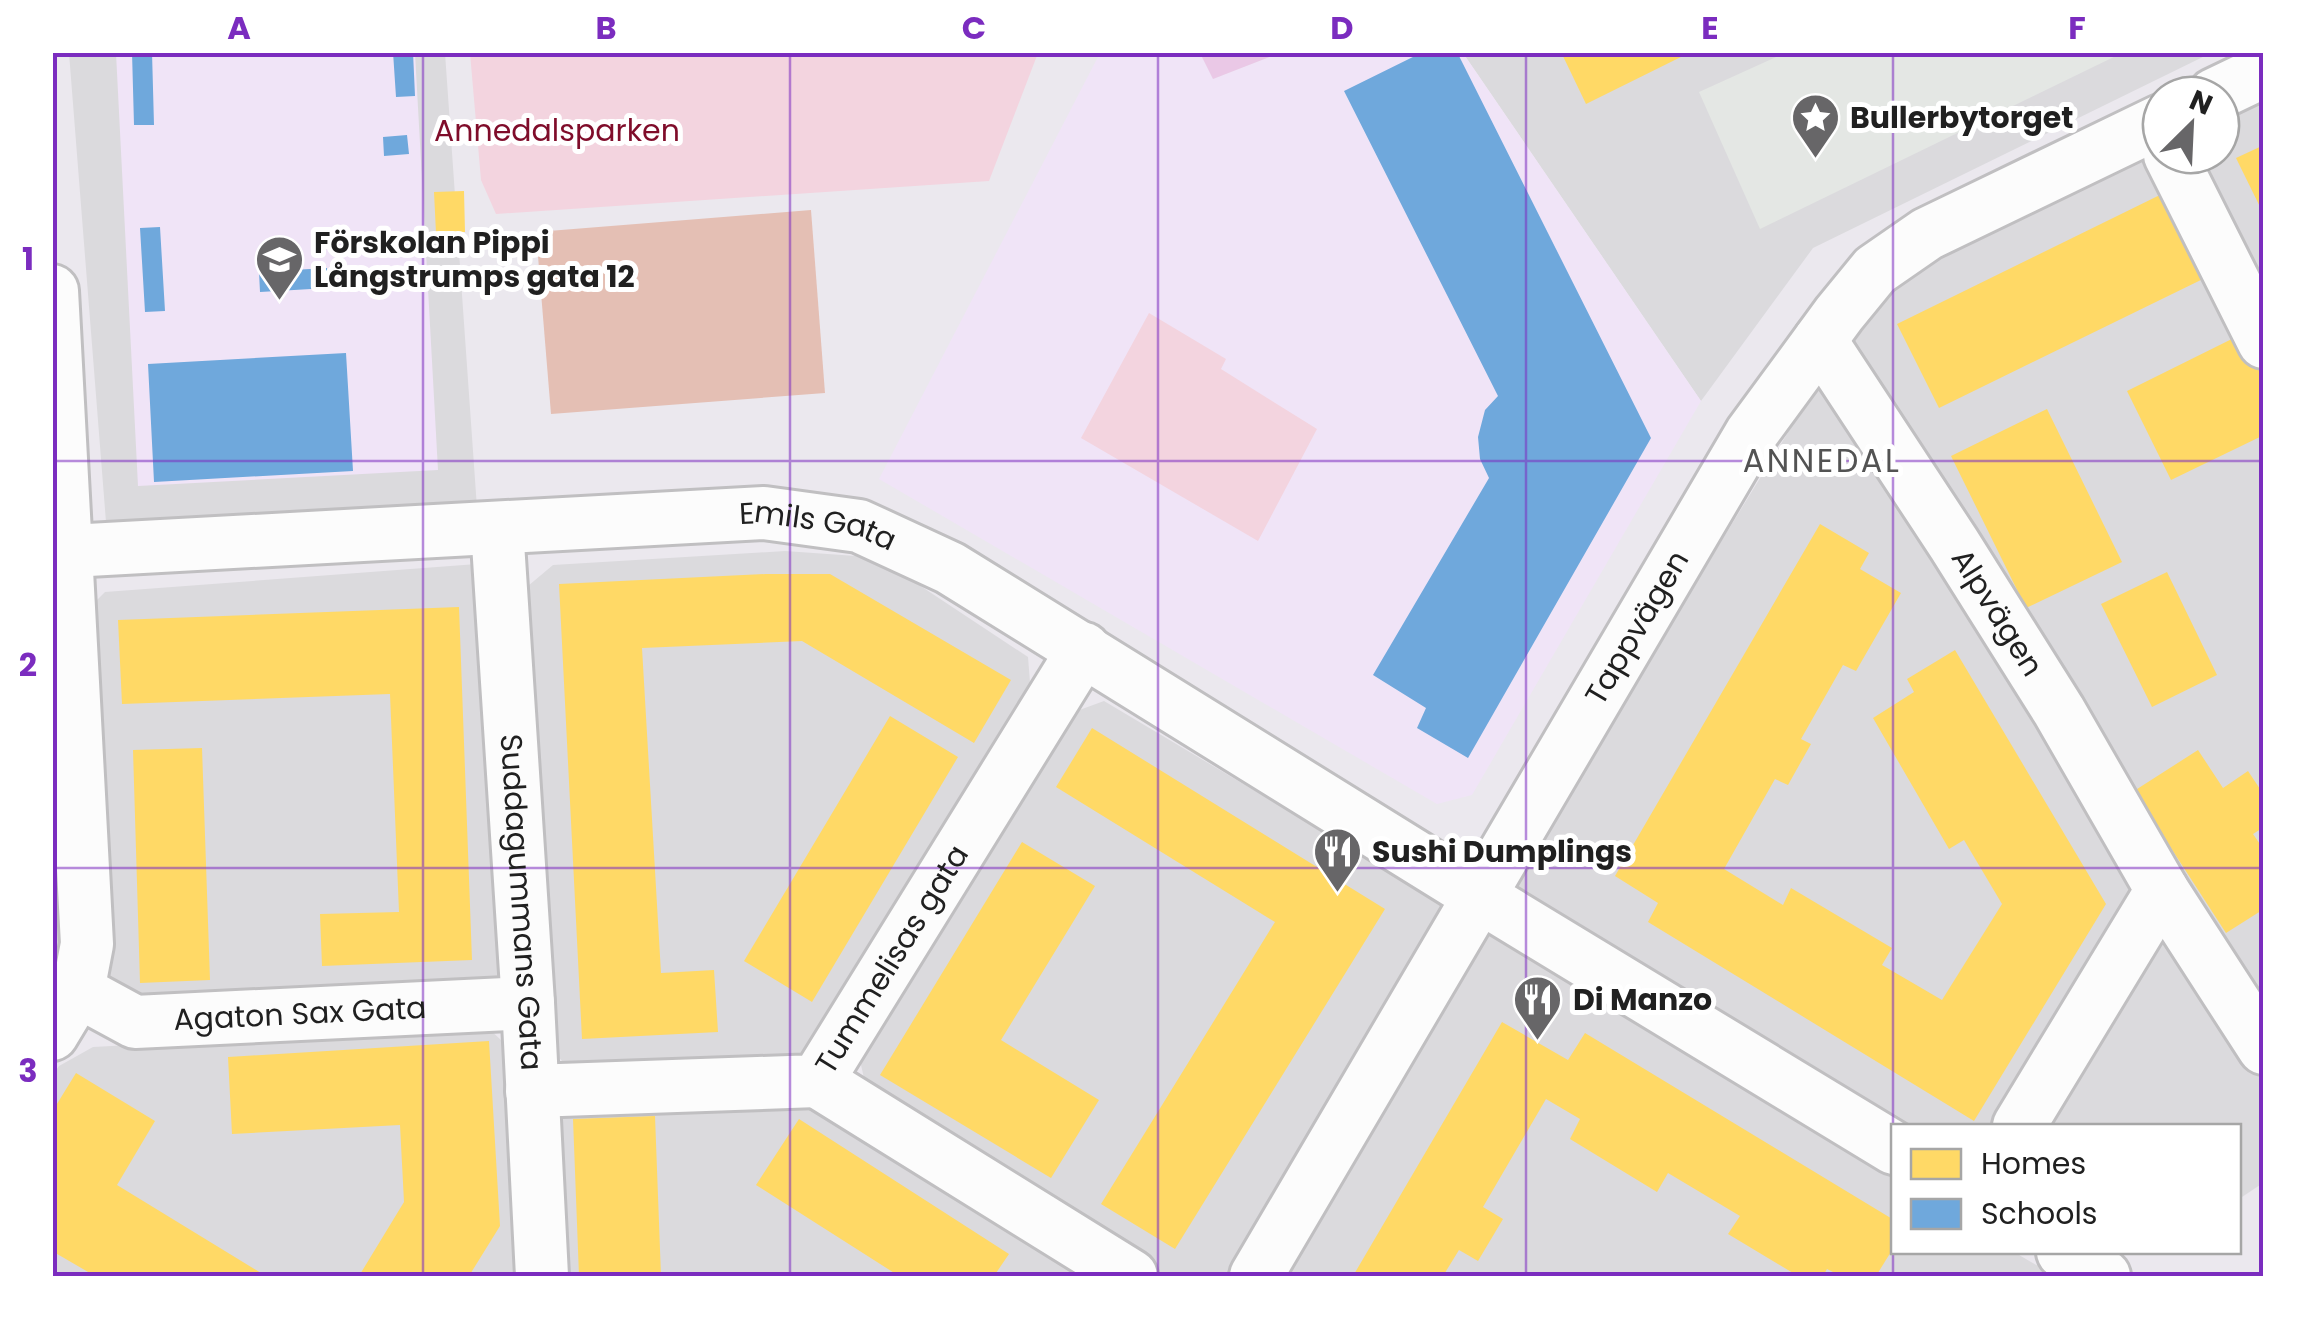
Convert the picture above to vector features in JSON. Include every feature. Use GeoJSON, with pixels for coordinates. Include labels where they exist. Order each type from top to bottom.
{"type":"FeatureCollection","features":[{"type":"Feature","properties":{"kind":"street"},"geometry":{"type":"LineString","coordinates":[[2241,82],[2264,71]]}},
{"type":"Feature","properties":{"kind":"street","name":"Tappvägen"},"geometry":{"type":"LineString","coordinates":[[1256,1276],[1754,428],[1820,340],[1875,270],[1927,234],[2141,143]]}},
{"type":"Feature","properties":{"kind":"street"},"geometry":{"type":"LineString","coordinates":[[2182,175],[2264,342]]}},
{"type":"Feature","properties":{"kind":"street"},"geometry":{"type":"LineString","coordinates":[[52,291],[59,552],[87,944],[65,1012]]}},
{"type":"Feature","properties":{"kind":"street","name":"Alpvägen"},"geometry":{"type":"LineString","coordinates":[[1820,340],[2059,711],[2162,890],[2264,1048]]}},
{"type":"Feature","properties":{"kind":"street","name":"Emils Gata"},"geometry":{"type":"LineString","coordinates":[[59,552],[764,513],[859,526],[950,568],[1479,896]]}},
{"type":"Feature","properties":{"kind":"street","name":"Suddagummans Gata"},"geometry":{"type":"LineString","coordinates":[[497,528],[542,1276]]}},
{"type":"Feature","properties":{"kind":"street","name":"Tummelisas gata"},"geometry":{"type":"LineString","coordinates":[[532,1091],[816,1080],[1084,649]]}},
{"type":"Feature","properties":{"kind":"street"},"geometry":{"type":"LineString","coordinates":[[2019,1124],[2162,890]]}},
{"type":"Feature","properties":{"kind":"street"},"geometry":{"type":"LineString","coordinates":[[1479,896],[1891,1146]]}},
{"type":"Feature","properties":{"kind":"street","name":"Agaton Sax Gata"},"geometry":{"type":"LineString","coordinates":[[65,1012],[135,1022],[528,1003]]}},
{"type":"Feature","properties":{"kind":"street"},"geometry":{"type":"LineString","coordinates":[[816,1080],[1131,1276]]}},
{"type":"Feature","properties":{"kind":"street"},"geometry":{"type":"LineString","coordinates":[[2066,1254],[2104,1276]]}},
{"type":"Feature","properties":{"kind":"shaded area","name":"Bullerbytorget"},"geometry":{"type":"Polygon","coordinates":[[[1787,52],[2122,53],[1760,229],[1699,92],[1787,52]]]}},
{"type":"Feature","properties":{"kind":"shaded area","name":"Förskolan Pippi Långstrumps gata 12"},"geometry":{"type":"Polygon","coordinates":[[[69,53],[445,53],[477,508],[106,522],[69,53]]]}},
{"type":"Feature","properties":{"kind":"shaded area","name":"Förskolan Pippi Långstrumps gata 12"},"geometry":{"type":"Polygon","coordinates":[[[116,53],[415,53],[438,470],[138,486],[116,53]]]}},
{"type":"Feature","properties":{"kind":"shaded area"},"geometry":{"type":"Polygon","coordinates":[[[1100,53],[1200,53],[1213,79],[1280,53],[1463,53],[1701,401],[1472,795],[1437,804],[879,479],[1100,53]]]}},
{"type":"Feature","properties":{"kind":"shaded area"},"geometry":{"type":"Polygon","coordinates":[[[1200,53],[1280,53],[1213,79],[1200,53]]]}},
{"type":"Feature","properties":{"kind":"shaded area"},"geometry":{"type":"Polygon","coordinates":[[[1463,53],[2211,53],[2166,75],[2141,75],[2141,87],[1813,248],[1701,401],[1463,53]]]}},
{"type":"Feature","properties":{"kind":"shaded area"},"geometry":{"type":"Polygon","coordinates":[[[2263,91],[2263,1183],[2241,1198],[2241,1124],[1891,1124],[1503,897],[1854,325],[1887,278],[2141,150],[2141,175],[2241,175],[2241,101],[2263,91]]]}},
{"type":"Feature","properties":{"kind":"shaded area"},"geometry":{"type":"Polygon","coordinates":[[[811,210],[825,393],[551,414],[536,232],[811,210]]]}},
{"type":"Feature","properties":{"kind":"shaded area"},"geometry":{"type":"Polygon","coordinates":[[[785,551],[856,556],[910,579],[1028,657],[1031,695],[824,1044],[788,1061],[573,1073],[552,1050],[528,586],[553,565],[785,551]]]}},
{"type":"Feature","properties":{"kind":"shaded area"},"geometry":{"type":"Polygon","coordinates":[[[477,564],[511,967],[495,981],[125,1013],[106,995],[88,609],[105,592],[477,564]]]}},
{"type":"Feature","properties":{"kind":"shaded area"},"geometry":{"type":"Polygon","coordinates":[[[52,629],[66,962],[52,1023],[52,629]]]}},
{"type":"Feature","properties":{"kind":"shaded area"},"geometry":{"type":"Polygon","coordinates":[[[1104,701],[1450,907],[1236,1276],[1158,1276],[866,1087],[859,1056],[1074,712],[1104,701]]]}},
{"type":"Feature","properties":{"kind":"shaded area"},"geometry":{"type":"Polygon","coordinates":[[[1481,925],[1891,1177],[1891,1254],[2017,1254],[2055,1276],[1278,1276],[1481,925]]]}},
{"type":"Feature","properties":{"kind":"shaded area"},"geometry":{"type":"Polygon","coordinates":[[[486,1026],[516,1054],[520,1276],[53,1276],[52,1076],[59,1066],[93,1047],[486,1026]]]}},
{"type":"Feature","properties":{"kind":"shaded area"},"geometry":{"type":"Polygon","coordinates":[[[797,1100],[1087,1276],[561,1276],[556,1116],[797,1100]]]}},
{"type":"Feature","properties":{"kind":"green space","name":"Annedalsparken"},"geometry":{"type":"Polygon","coordinates":[[[470,52],[1038,53],[989,181],[496,214],[481,180],[470,52]]]}},
{"type":"Feature","properties":{"kind":"green space"},"geometry":{"type":"Polygon","coordinates":[[[1149,313],[1226,359],[1221,369],[1317,429],[1258,541],[1081,438],[1149,313]]]}},
{"type":"Feature","properties":{"kind":"building: Homes"},"geometry":{"type":"Polygon","coordinates":[[[1561,52],[1691,52],[1586,104],[1561,52]]]}},
{"type":"Feature","properties":{"kind":"building: Homes"},"geometry":{"type":"Polygon","coordinates":[[[2264,145],[2264,215],[2241,168],[2241,156],[2264,145]]]}},
{"type":"Feature","properties":{"kind":"building: Homes"},"geometry":{"type":"Polygon","coordinates":[[[464,191],[465,232],[436,233],[434,192],[464,191]]]}},
{"type":"Feature","properties":{"kind":"building: Homes"},"geometry":{"type":"Polygon","coordinates":[[[2166,192],[2207,277],[1939,408],[1897,324],[2166,192]]]}},
{"type":"Feature","properties":{"kind":"building: Homes"},"geometry":{"type":"Polygon","coordinates":[[[2254,328],[2264,348],[2264,435],[2171,480],[2127,391],[2254,328]]]}},
{"type":"Feature","properties":{"kind":"building: Homes"},"geometry":{"type":"Polygon","coordinates":[[[2047,409],[2122,562],[2026,608],[1951,456],[2047,409]]]}},
{"type":"Feature","properties":{"kind":"building: Homes"},"geometry":{"type":"Polygon","coordinates":[[[1820,524],[1869,553],[1860,569],[1901,593],[1856,671],[1843,665],[1801,739],[1811,744],[1788,785],[1775,779],[1724,869],[1783,905],[1791,888],[1892,948],[1882,965],[1942,1000],[2002,904],[1964,840],[1949,849],[1873,718],[1914,692],[1907,679],[1955,650],[2106,904],[1974,1121],[1648,922],[1658,903],[1615,876],[1820,524]]]}},
{"type":"Feature","properties":{"kind":"building: Homes"},"geometry":{"type":"Polygon","coordinates":[[[2167,572],[2217,675],[2152,707],[2101,604],[2167,572]]]}},
{"type":"Feature","properties":{"kind":"building: Homes"},"geometry":{"type":"Polygon","coordinates":[[[830,574],[1011,680],[974,743],[802,641],[642,648],[661,973],[714,970],[718,1032],[582,1039],[559,584],[830,574]]]}},
{"type":"Feature","properties":{"kind":"building: Homes"},"geometry":{"type":"Polygon","coordinates":[[[459,607],[472,960],[322,966],[320,914],[399,912],[390,694],[122,704],[118,620],[459,607]]]}},
{"type":"Feature","properties":{"kind":"building: Homes"},"geometry":{"type":"Polygon","coordinates":[[[890,716],[958,757],[812,1002],[744,961],[890,716]]]}},
{"type":"Feature","properties":{"kind":"building: Homes"},"geometry":{"type":"Polygon","coordinates":[[[1092,728],[1385,909],[1175,1249],[1101,1204],[1275,922],[1056,787],[1092,728]]]}},
{"type":"Feature","properties":{"kind":"building: Homes"},"geometry":{"type":"Polygon","coordinates":[[[202,748],[210,980],[140,983],[133,750],[202,748]]]}},
{"type":"Feature","properties":{"kind":"building: Homes"},"geometry":{"type":"Polygon","coordinates":[[[2198,750],[2223,788],[2248,771],[2264,795],[2264,827],[2253,834],[2264,850],[2264,909],[2226,933],[2134,791],[2198,750]]]}},
{"type":"Feature","properties":{"kind":"building: Homes"},"geometry":{"type":"Polygon","coordinates":[[[1022,842],[1095,886],[1001,1040],[1099,1100],[1051,1178],[880,1075],[1022,842]]]}},
{"type":"Feature","properties":{"kind":"building: Homes"},"geometry":{"type":"Polygon","coordinates":[[[1502,1022],[1568,1060],[1585,1033],[1891,1218],[1891,1252],[1876,1276],[1841,1276],[1827,1269],[1823,1276],[1798,1276],[1728,1234],[1740,1216],[1668,1173],[1657,1192],[1570,1139],[1580,1119],[1546,1099],[1483,1207],[1503,1219],[1478,1261],[1459,1250],[1443,1276],[1353,1276],[1502,1022]]]}},
{"type":"Feature","properties":{"kind":"building: Homes"},"geometry":{"type":"Polygon","coordinates":[[[489,1041],[500,1226],[469,1276],[359,1276],[404,1202],[400,1125],[232,1134],[228,1057],[489,1041]]]}},
{"type":"Feature","properties":{"kind":"building: Homes"},"geometry":{"type":"Polygon","coordinates":[[[76,1073],[155,1121],[117,1185],[266,1276],[95,1276],[52,1251],[52,1112],[76,1073]]]}},
{"type":"Feature","properties":{"kind":"building: Homes"},"geometry":{"type":"Polygon","coordinates":[[[655,1116],[661,1276],[579,1276],[573,1119],[655,1116]]]}},
{"type":"Feature","properties":{"kind":"building: Homes"},"geometry":{"type":"Polygon","coordinates":[[[799,1119],[1009,1254],[994,1276],[899,1276],[756,1185],[799,1119]]]}},
{"type":"Feature","properties":{"kind":"building: Schools"},"geometry":{"type":"Polygon","coordinates":[[[132,52],[152,52],[154,125],[134,125],[132,52]]]}},
{"type":"Feature","properties":{"kind":"building: Schools"},"geometry":{"type":"Polygon","coordinates":[[[393,52],[413,52],[415,96],[396,97],[393,52]]]}},
{"type":"Feature","properties":{"kind":"building: Schools"},"geometry":{"type":"Polygon","coordinates":[[[1423,52],[1457,52],[1651,438],[1468,758],[1417,728],[1426,708],[1373,675],[1489,478],[1480,459],[1478,437],[1485,410],[1498,396],[1344,91],[1423,52]]]}},
{"type":"Feature","properties":{"kind":"building: Schools"},"geometry":{"type":"Polygon","coordinates":[[[407,135],[409,154],[384,156],[383,137],[407,135]]]}},
{"type":"Feature","properties":{"kind":"building: Schools"},"geometry":{"type":"Polygon","coordinates":[[[160,227],[165,311],[145,312],[140,228],[160,227]]]}},
{"type":"Feature","properties":{"kind":"building: Schools"},"geometry":{"type":"Polygon","coordinates":[[[327,268],[328,288],[260,292],[259,272],[327,268]]]}},
{"type":"Feature","properties":{"kind":"building: Schools"},"geometry":{"type":"Polygon","coordinates":[[[346,353],[353,471],[154,482],[148,364],[346,353]]]}},
{"type":"Feature","properties":{"kind":"place","name":"Bullerbytorget"},"geometry":{"type":"Point","coordinates":[1815,160]}},
{"type":"Feature","properties":{"kind":"place","name":"Förskolan Pippi Långstrumps gata 12"},"geometry":{"type":"Point","coordinates":[279,302]}},
{"type":"Feature","properties":{"kind":"place","name":"Sushi Dumplings"},"geometry":{"type":"Point","coordinates":[1337,894]}},
{"type":"Feature","properties":{"kind":"place","name":"Di Manzo"},"geometry":{"type":"Point","coordinates":[1538,1042]}},
{"type":"Feature","properties":{"kind":"district","name":"ANNEDAL"},"geometry":{"type":"Point","coordinates":[1822,461]}}]}
